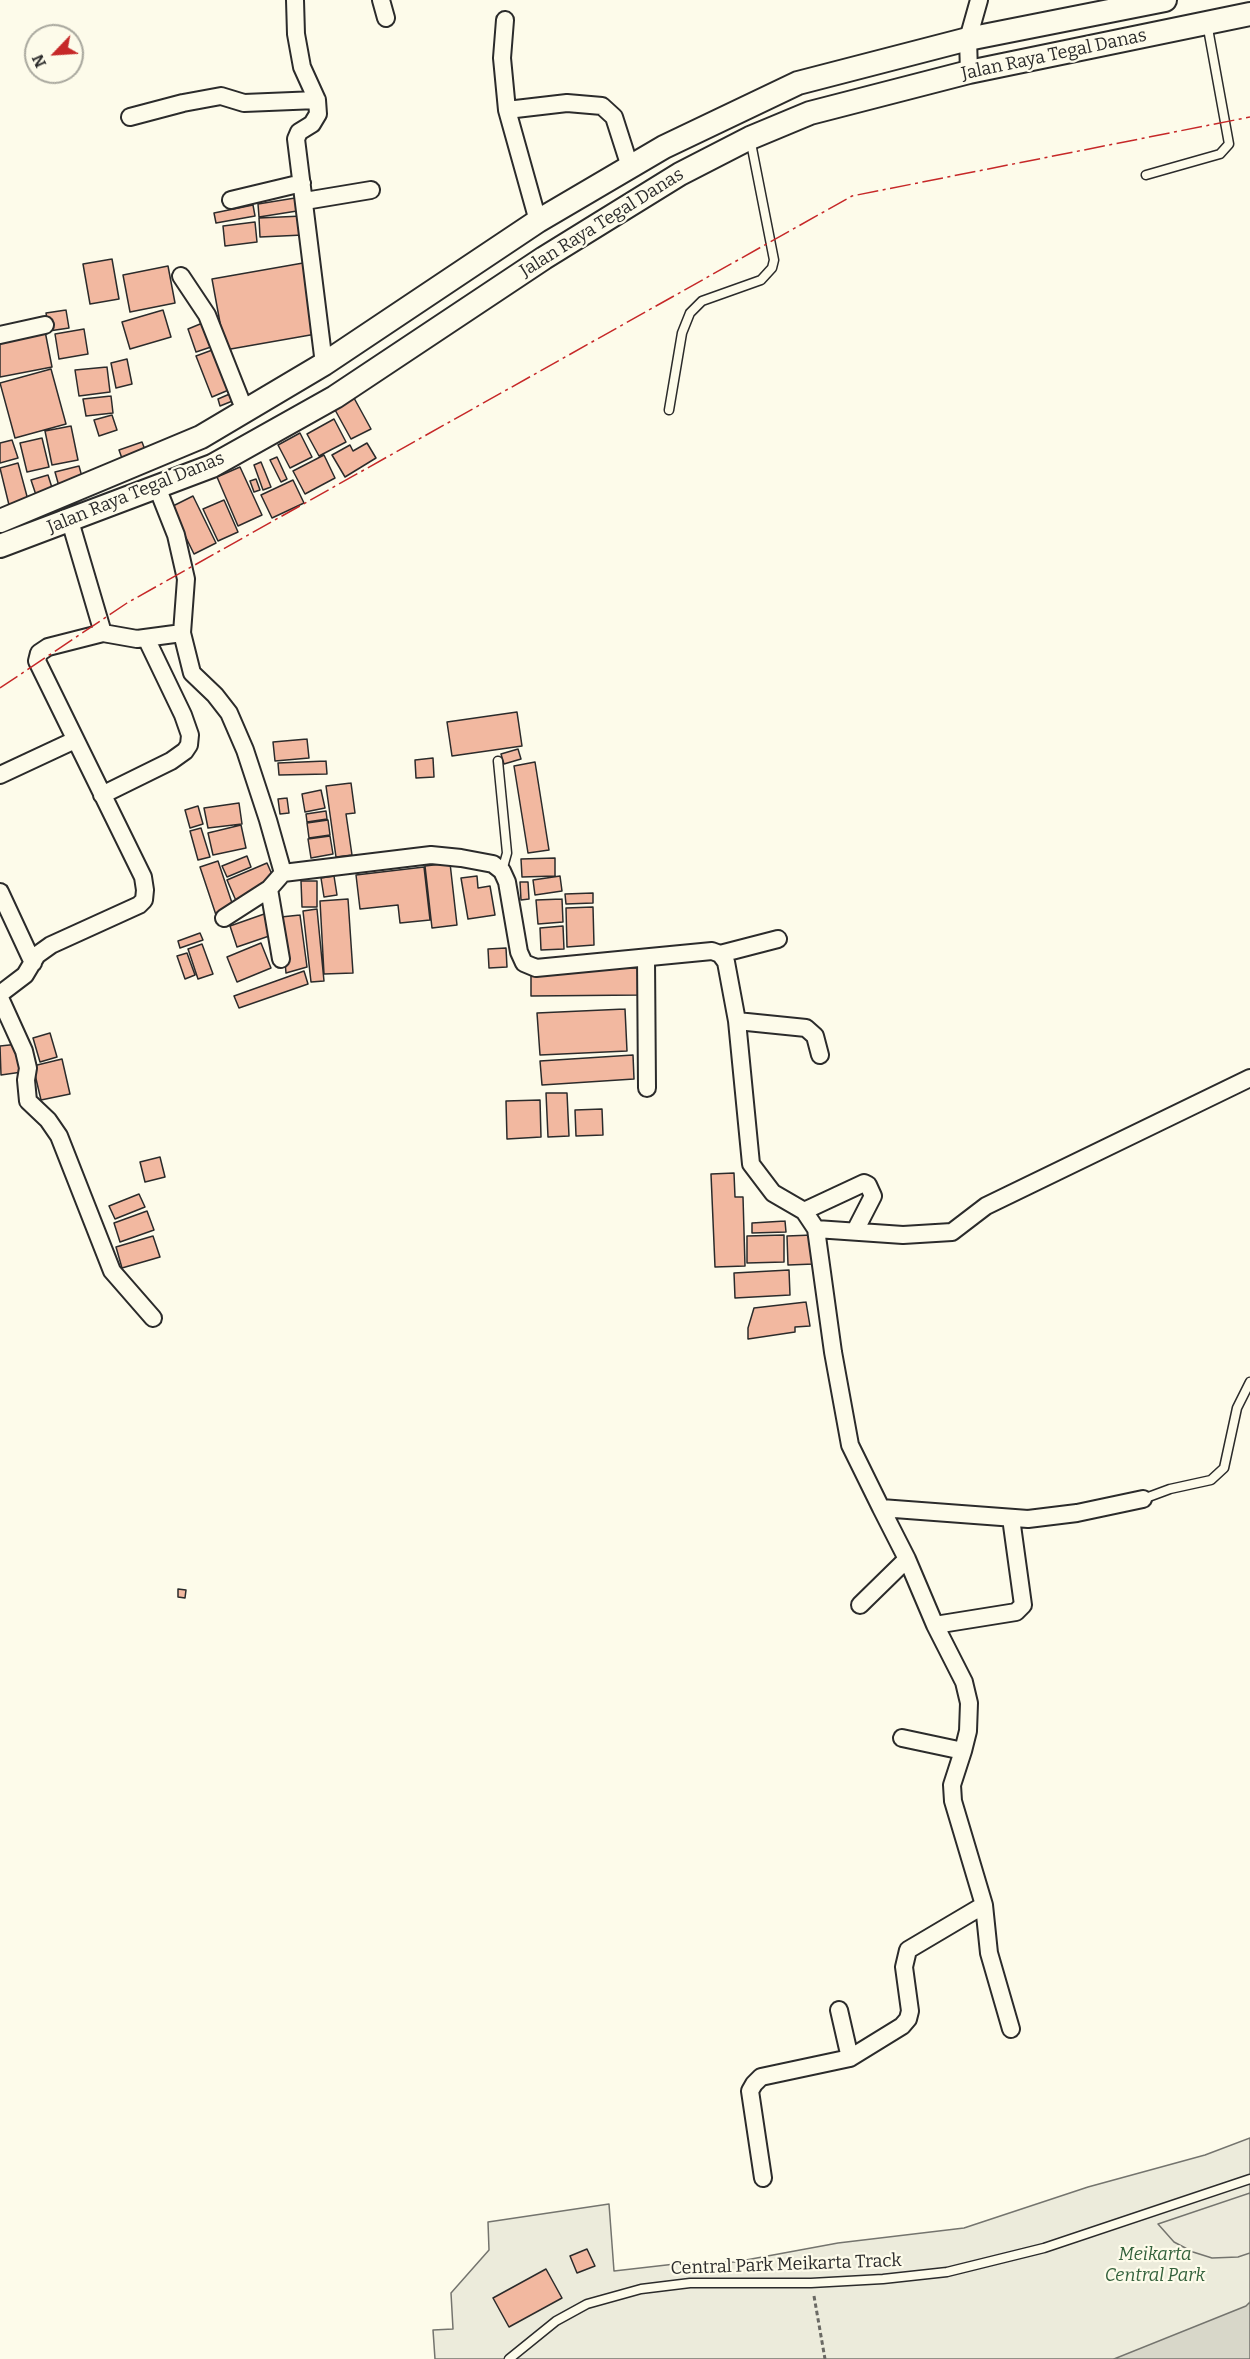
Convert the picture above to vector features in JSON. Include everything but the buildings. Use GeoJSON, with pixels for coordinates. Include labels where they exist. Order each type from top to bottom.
{"type":"FeatureCollection","features":[{"type":"Feature","properties":{"kind":"street"},"geometry":{"type":"LineString","coordinates":[[295,0],[296,34],[302,67],[317,100],[318,114],[312,124],[299,132],[296,139],[324,364]]}},
{"type":"Feature","properties":{"kind":"street"},"geometry":{"type":"LineString","coordinates":[[381,0],[386,18]]}},
{"type":"Feature","properties":{"kind":"street"},"geometry":{"type":"LineString","coordinates":[[969,72],[968,39],[979,0]]}},
{"type":"Feature","properties":{"kind":"street","name":"Jalan Raya Tegal Danas"},"geometry":{"type":"LineString","coordinates":[[0,521],[201,437],[324,364],[538,221],[664,147],[798,83],[968,39],[1165,0]]}},
{"type":"Feature","properties":{"kind":"street","name":"Jalan Raya Tegal Danas"},"geometry":{"type":"LineString","coordinates":[[0,546],[212,466],[335,397],[544,258],[680,174],[750,138],[810,113],[969,72],[1250,14]]}},
{"type":"Feature","properties":{"kind":"street"},"geometry":{"type":"LineString","coordinates":[[505,20],[502,70],[507,110],[538,221]]}},
{"type":"Feature","properties":{"kind":"street"},"geometry":{"type":"LineString","coordinates":[[129,117],[221,96],[244,103],[317,100]]}},
{"type":"Feature","properties":{"kind":"street"},"geometry":{"type":"LineString","coordinates":[[507,110],[567,103],[606,108],[614,117],[630,167]]}},
{"type":"Feature","properties":{"kind":"street"},"geometry":{"type":"LineString","coordinates":[[231,200],[302,183]]}},
{"type":"Feature","properties":{"kind":"street"},"geometry":{"type":"LineString","coordinates":[[305,201],[371,190]]}},
{"type":"Feature","properties":{"kind":"street"},"geometry":{"type":"LineString","coordinates":[[181,276],[207,315],[245,411]]}},
{"type":"Feature","properties":{"kind":"street"},"geometry":{"type":"LineString","coordinates":[[0,335],[45,325]]}},
{"type":"Feature","properties":{"kind":"street"},"geometry":{"type":"LineString","coordinates":[[157,487],[176,535],[186,579],[182,633],[192,673],[215,695],[229,713],[262,800],[283,873]]}},
{"type":"Feature","properties":{"kind":"street"},"geometry":{"type":"LineString","coordinates":[[70,520],[103,633]]}},
{"type":"Feature","properties":{"kind":"street"},"geometry":{"type":"LineString","coordinates":[[153,1318],[112,1271],[59,1136],[48,1120],[28,1101],[26,1080],[28,1068],[24,1051],[0,996],[25,975],[37,955],[51,945],[144,900],[143,877],[37,661],[39,653],[48,646],[103,633],[117,637],[146,638],[182,633]]}},
{"type":"Feature","properties":{"kind":"street"},"geometry":{"type":"LineString","coordinates":[[102,795],[171,761],[185,751],[189,745],[190,735],[183,715],[146,638]]}},
{"type":"Feature","properties":{"kind":"street"},"geometry":{"type":"LineString","coordinates":[[0,775],[75,740]]}},
{"type":"Feature","properties":{"kind":"street"},"geometry":{"type":"LineString","coordinates":[[224,918],[269,889],[283,873],[431,855],[493,864],[502,871],[507,882],[519,952],[524,963],[536,968],[712,951],[720,954],[726,962],[737,1021],[751,1164],[774,1193],[804,1211],[816,1229],[833,1352],[850,1445],[907,1559],[934,1625],[964,1682],[969,1703],[968,1731],[952,1785],[953,1801],[984,1905],[989,1953],[1011,2029]]}},
{"type":"Feature","properties":{"kind":"street"},"geometry":{"type":"LineString","coordinates":[[269,889],[281,959]]}},
{"type":"Feature","properties":{"kind":"street"},"geometry":{"type":"LineString","coordinates":[[0,892],[33,963]]}},
{"type":"Feature","properties":{"kind":"street"},"geometry":{"type":"LineString","coordinates":[[720,954],[778,939]]}},
{"type":"Feature","properties":{"kind":"street"},"geometry":{"type":"LineString","coordinates":[[646,959],[647,1088]]}},
{"type":"Feature","properties":{"kind":"street"},"geometry":{"type":"LineString","coordinates":[[737,1021],[806,1028],[815,1036],[820,1054]]}},
{"type":"Feature","properties":{"kind":"street"},"geometry":{"type":"LineString","coordinates":[[816,1229],[903,1235],[952,1232],[986,1206],[1250,1078]]}},
{"type":"Feature","properties":{"kind":"street"},"geometry":{"type":"LineString","coordinates":[[804,1211],[864,1183],[868,1185],[873,1196],[855,1231]]}},
{"type":"Feature","properties":{"kind":"street"},"geometry":{"type":"LineString","coordinates":[[881,1508],[1028,1519],[1077,1513],[1143,1499]]}},
{"type":"Feature","properties":{"kind":"street"},"geometry":{"type":"LineString","coordinates":[[934,1625],[1016,1612],[1023,1605],[1011,1518]]}},
{"type":"Feature","properties":{"kind":"street"},"geometry":{"type":"LineString","coordinates":[[860,1605],[907,1559]]}},
{"type":"Feature","properties":{"kind":"street"},"geometry":{"type":"LineString","coordinates":[[902,1738],[963,1751]]}},
{"type":"Feature","properties":{"kind":"street"},"geometry":{"type":"LineString","coordinates":[[763,2178],[750,2091],[754,2084],[761,2078],[850,2058],[902,2026],[908,2019],[910,2011],[904,1967],[908,1950],[984,1905]]}},
{"type":"Feature","properties":{"kind":"street"},"geometry":{"type":"LineString","coordinates":[[839,2010],[850,2058]]}},
{"type":"Feature","properties":{"kind":"lane"},"geometry":{"type":"LineString","coordinates":[[1146,175],[1220,154],[1230,144],[1207,23]]}},
{"type":"Feature","properties":{"kind":"lane"},"geometry":{"type":"LineString","coordinates":[[669,410],[682,333],[690,313],[702,302],[761,280],[772,268],[774,260],[750,138]]}},
{"type":"Feature","properties":{"kind":"lane"},"geometry":{"type":"LineString","coordinates":[[498,761],[507,854],[502,871]]}},
{"type":"Feature","properties":{"kind":"lane"},"geometry":{"type":"LineString","coordinates":[[1143,1499],[1170,1489],[1211,1480],[1224,1468],[1237,1408],[1250,1382]]}},
{"type":"Feature","properties":{"kind":"lane","name":"Central Park Meikarta Track"},"geometry":{"type":"LineString","coordinates":[[509,2359],[566,2315],[587,2304],[641,2289],[690,2283],[811,2283],[883,2279],[947,2272],[1044,2248],[1250,2180]]}},
{"type":"Feature","properties":{"kind":"path"},"geometry":{"type":"LineString","coordinates":[[811,2283],[825,2359]]}},
{"type":"Feature","properties":{"kind":"green space","name":"Meikarta Central Park"},"geometry":{"type":"Polygon","coordinates":[[[1250,2138],[1250,2359],[435,2359],[433,2330],[453,2329],[451,2293],[489,2250],[488,2222],[609,2204],[614,2271],[684,2263],[735,2262],[838,2243],[964,2228],[1088,2187],[1205,2155],[1250,2138]]]}},
{"type":"Feature","properties":{"kind":"shaded area"},"geometry":{"type":"Polygon","coordinates":[[[1250,2193],[1250,2253],[1238,2257],[1212,2258],[1193,2252],[1174,2242],[1158,2224],[1250,2193]]]}},
{"type":"Feature","properties":{"kind":"shaded area"},"geometry":{"type":"Polygon","coordinates":[[[1250,2302],[1250,2359],[1114,2359],[1246,2306],[1250,2302]]]}},
{"type":"Feature","properties":{"kind":"power"},"geometry":{"type":"LineString","coordinates":[[0,688],[127,603],[852,196],[1250,117]]}}]}
